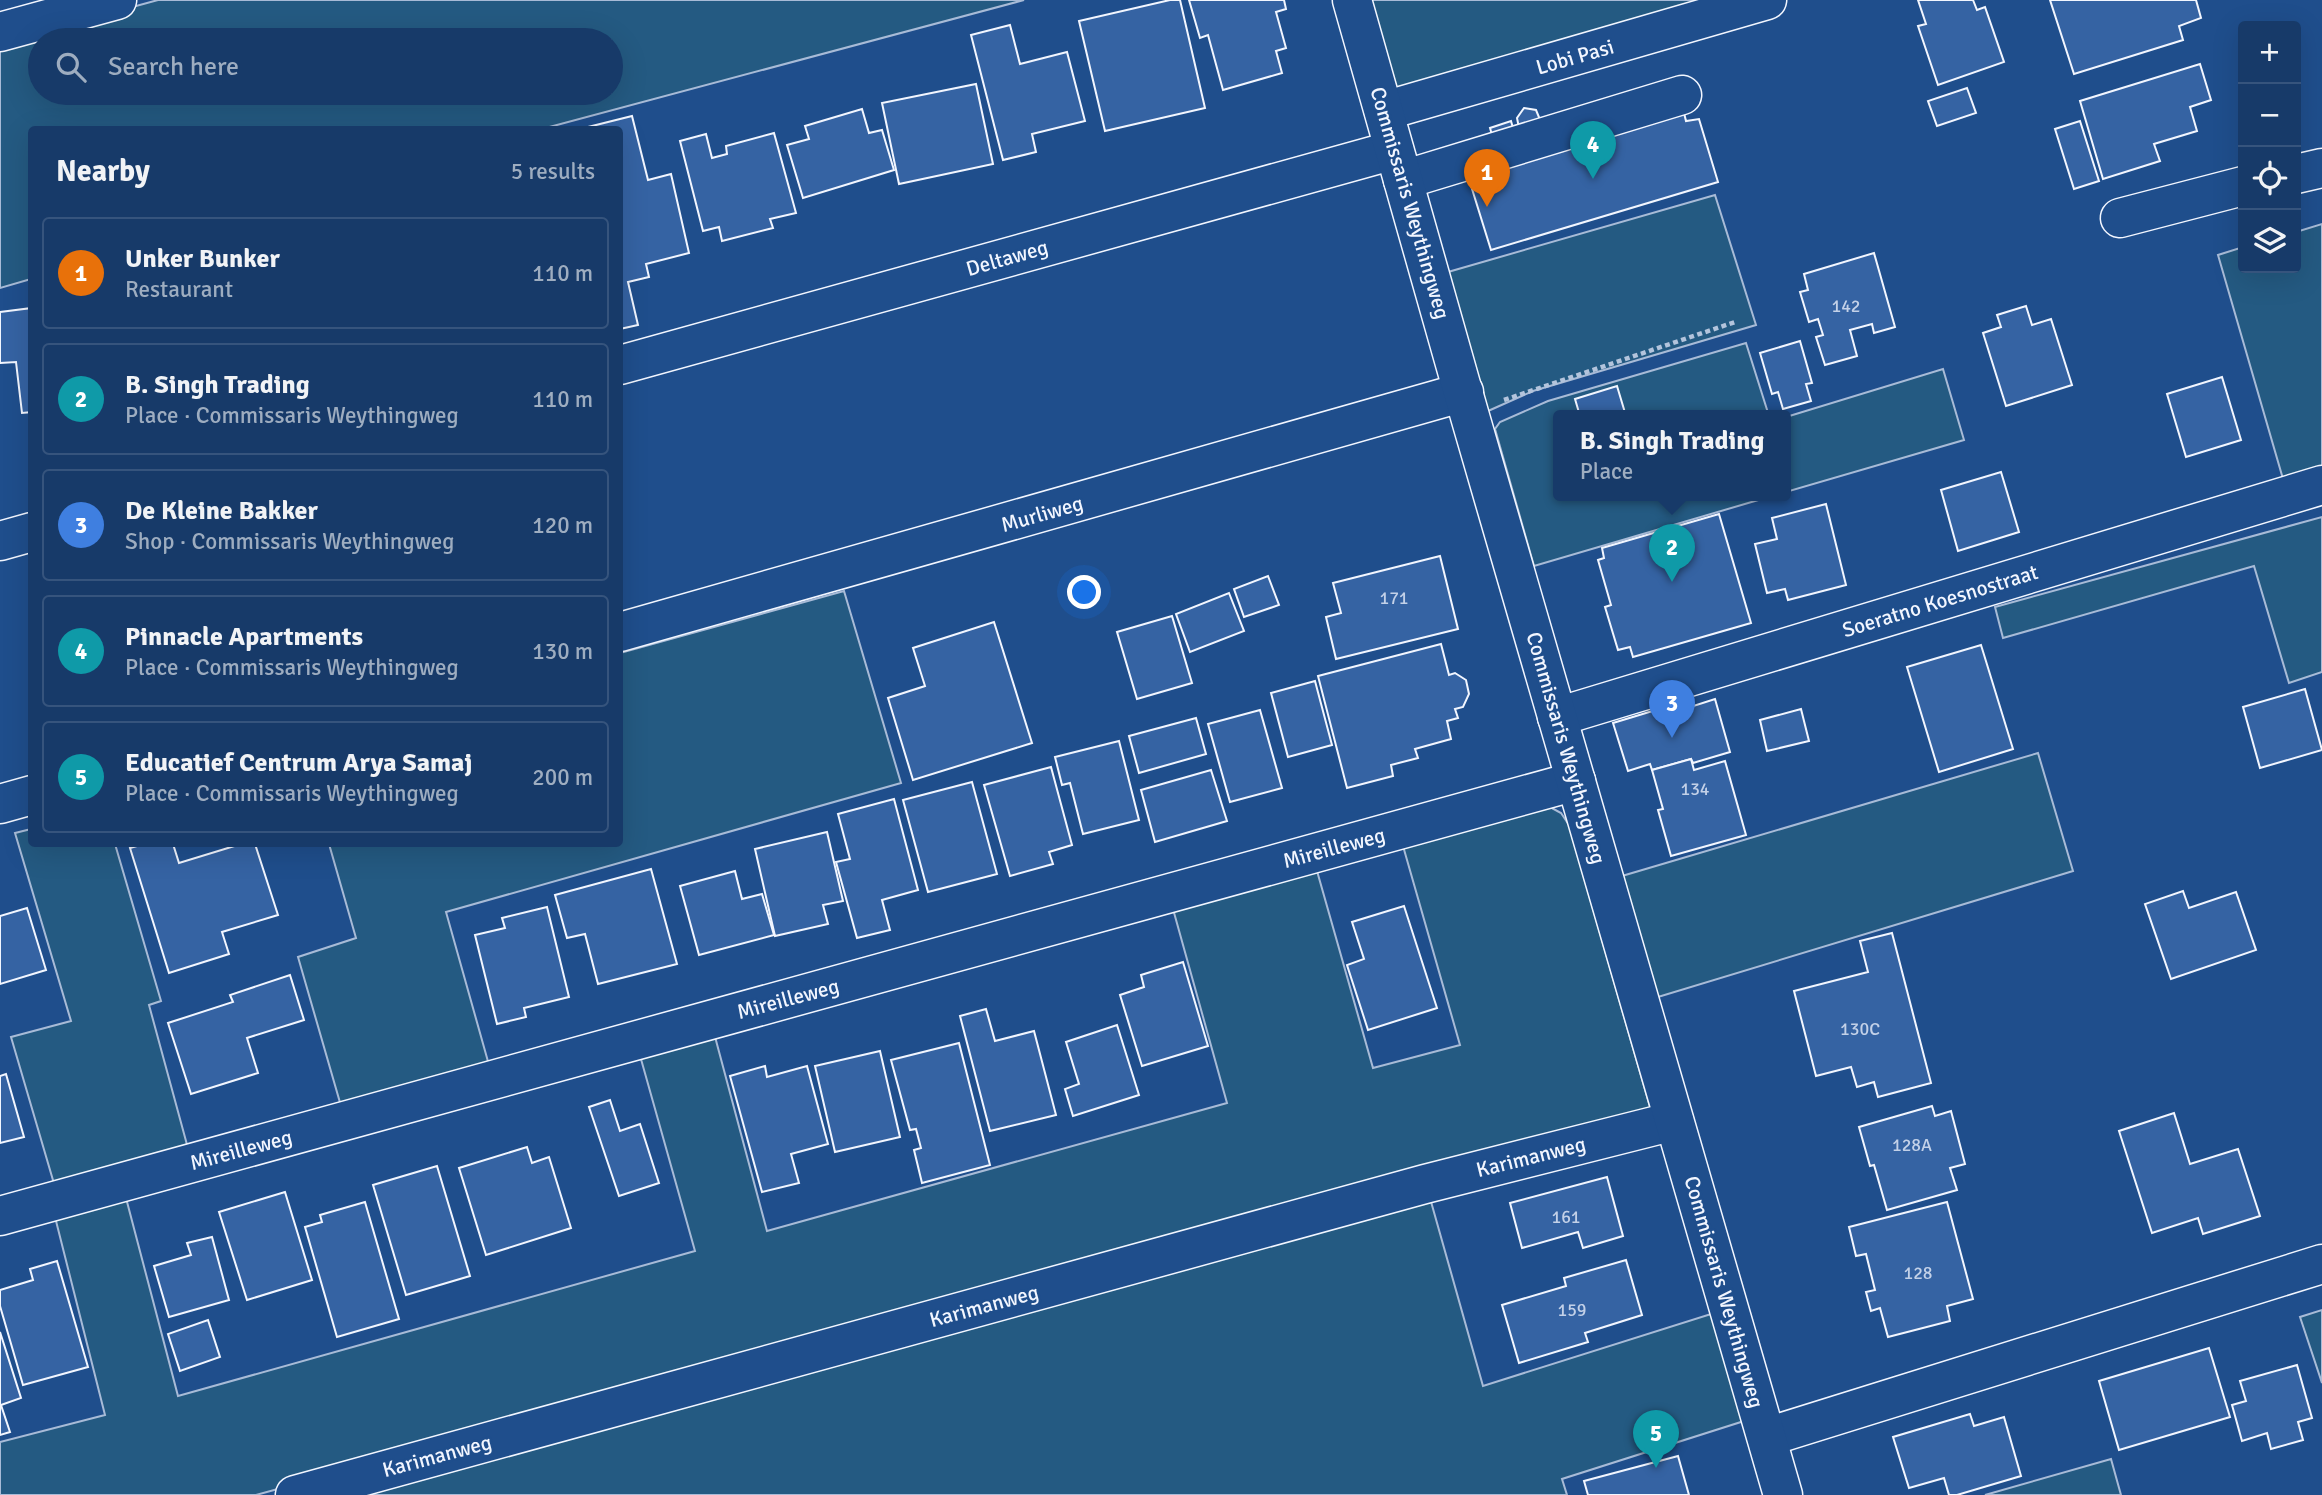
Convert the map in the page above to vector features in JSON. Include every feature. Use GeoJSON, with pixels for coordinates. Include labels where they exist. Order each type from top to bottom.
{"type":"FeatureCollection","features":[{"type":"Feature","properties":{"kind":"main road"},"geometry":{"type":"LineString","coordinates":[[0,32],[117,0]]}},
{"type":"Feature","properties":{"kind":"main road","name":"Commissaris Weythingweg"},"geometry":{"type":"LineString","coordinates":[[1352,0],[1783,1495]]}},
{"type":"Feature","properties":{"kind":"main road","name":"Lobi Pasi"},"geometry":{"type":"LineString","coordinates":[[1384,111],[1767,0]]}},
{"type":"Feature","properties":{"kind":"main road","name":"Deltaweg"},"geometry":{"type":"LineString","coordinates":[[623,364],[1398,165],[1682,95]]}},
{"type":"Feature","properties":{"kind":"main road"},"geometry":{"type":"LineString","coordinates":[[2301,173],[2322,168]]}},
{"type":"Feature","properties":{"kind":"main road"},"geometry":{"type":"LineString","coordinates":[[2120,218],[2238,187]]}},
{"type":"Feature","properties":{"kind":"main road","name":"Murliweg"},"geometry":{"type":"LineString","coordinates":[[623,631],[1466,403]]}},
{"type":"Feature","properties":{"kind":"main road","name":"Soeratno Koesnostraat"},"geometry":{"type":"LineString","coordinates":[[1557,717],[2322,485]]}},
{"type":"Feature","properties":{"kind":"main road"},"geometry":{"type":"LineString","coordinates":[[0,541],[28,533]]}},
{"type":"Feature","properties":{"kind":"main road","name":"Mireilleweg"},"geometry":{"type":"LineString","coordinates":[[0,1216],[1576,781]]}},
{"type":"Feature","properties":{"kind":"main road"},"geometry":{"type":"LineString","coordinates":[[0,804],[28,796]]}},
{"type":"Feature","properties":{"kind":"main road","name":"Karimanweg"},"geometry":{"type":"LineString","coordinates":[[295,1495],[1425,1185],[1674,1121]]}},
{"type":"Feature","properties":{"kind":"main road"},"geometry":{"type":"LineString","coordinates":[[1766,1437],[2322,1264]]}},
{"type":"Feature","properties":{"kind":"path"},"geometry":{"type":"LineString","coordinates":[[1466,403],[1534,388],[1735,322]]}},
{"type":"Feature","properties":{"kind":"shaded area"},"geometry":{"type":"Polygon","coordinates":[[[158,0],[1024,0],[553,126],[28,126],[28,280],[0,288],[0,43],[28,35],[28,105],[623,105],[623,28],[55,28],[158,0]]]}},
{"type":"Feature","properties":{"kind":"shaded area"},"geometry":{"type":"Polygon","coordinates":[[[1370,0],[1729,0],[1396,89],[1370,0]]]}},
{"type":"Feature","properties":{"kind":"shaded area"},"geometry":{"type":"Polygon","coordinates":[[[1715,195],[1756,325],[1533,391],[1488,411],[1448,272],[1715,195]]]}},
{"type":"Feature","properties":{"kind":"shaded area"},"geometry":{"type":"Polygon","coordinates":[[[2322,224],[2322,494],[2290,503],[2218,255],[2238,249],[2238,273],[2301,273],[2301,230],[2322,224]]]}},
{"type":"Feature","properties":{"kind":"shaded area"},"geometry":{"type":"Polygon","coordinates":[[[1746,343],[1767,410],[1553,410],[1553,501],[1755,501],[1534,566],[1495,429],[1500,422],[1548,401],[1746,343]]]}},
{"type":"Feature","properties":{"kind":"shaded area"},"geometry":{"type":"Polygon","coordinates":[[[1943,369],[1964,440],[1791,491],[1791,415],[1943,369]]]}},
{"type":"Feature","properties":{"kind":"shaded area"},"geometry":{"type":"Polygon","coordinates":[[[2322,517],[2322,672],[2289,683],[2254,566],[2003,638],[1995,607],[2322,517]]]}},
{"type":"Feature","properties":{"kind":"shaded area"},"geometry":{"type":"Polygon","coordinates":[[[844,591],[901,783],[446,912],[489,1065],[341,1106],[298,957],[356,938],[330,847],[623,847],[623,652],[844,591]]]}},
{"type":"Feature","properties":{"kind":"shaded area"},"geometry":{"type":"Polygon","coordinates":[[[2038,753],[2073,871],[1658,997],[1622,876],[2038,753]]]}},
{"type":"Feature","properties":{"kind":"shaded area"},"geometry":{"type":"Polygon","coordinates":[[[1550,807],[1561,813],[1569,825],[1650,1107],[1639,1120],[1405,1180],[256,1495],[0,1495],[0,1442],[105,1415],[55,1217],[126,1198],[178,1396],[695,1251],[639,1052],[714,1033],[767,1231],[1227,1103],[1173,909],[1317,871],[1373,1068],[1460,1045],[1403,846],[1550,807]]]}},
{"type":"Feature","properties":{"kind":"shaded area"},"geometry":{"type":"Polygon","coordinates":[[[28,830],[28,847],[116,847],[161,1001],[149,1005],[189,1152],[55,1187],[11,1037],[71,1021],[15,833],[28,830]]]}},
{"type":"Feature","properties":{"kind":"shaded area"},"geometry":{"type":"Polygon","coordinates":[[[1428,1191],[1483,1386],[1711,1314],[1744,1421],[1562,1479],[1567,1495],[327,1495],[1428,1191]]]}},
{"type":"Feature","properties":{"kind":"shaded area"},"geometry":{"type":"Polygon","coordinates":[[[2322,1310],[2322,1383],[2300,1317],[2322,1310]]]}},
{"type":"Feature","properties":{"kind":"shaded area"},"geometry":{"type":"Polygon","coordinates":[[[2111,1459],[2121,1495],[1985,1495],[2111,1459]]]}},
{"type":"Feature","properties":{"kind":"building"},"geometry":{"type":"Polygon","coordinates":[[[1180,0],[1205,108],[1105,131],[1079,21],[1180,0]]]}},
{"type":"Feature","properties":{"kind":"building"},"geometry":{"type":"Polygon","coordinates":[[[1189,0],[1284,0],[1286,9],[1276,12],[1286,48],[1276,51],[1282,73],[1223,90],[1208,35],[1200,38],[1189,0]]]}},
{"type":"Feature","properties":{"kind":"building"},"geometry":{"type":"Polygon","coordinates":[[[1918,0],[1973,0],[1977,10],[1985,7],[2004,62],[1938,85],[1918,26],[1926,24],[1918,0]]]}},
{"type":"Feature","properties":{"kind":"building"},"geometry":{"type":"Polygon","coordinates":[[[2050,0],[2196,0],[2201,18],[2179,26],[2183,40],[2074,74],[2050,0]]]}},
{"type":"Feature","properties":{"kind":"building"},"geometry":{"type":"Polygon","coordinates":[[[1010,25],[1020,64],[1067,52],[1085,121],[1032,134],[1036,152],[1003,160],[971,35],[1010,25]]]}},
{"type":"Feature","properties":{"kind":"building"},"geometry":{"type":"Polygon","coordinates":[[[2200,64],[2211,100],[2190,107],[2197,131],[2154,144],[2160,161],[2103,179],[2080,101],[2200,64]]]}},
{"type":"Feature","properties":{"kind":"building"},"geometry":{"type":"Polygon","coordinates":[[[976,84],[993,164],[899,184],[882,103],[976,84]]]}},
{"type":"Feature","properties":{"kind":"building"},"geometry":{"type":"Polygon","coordinates":[[[1967,88],[1976,113],[1937,126],[1928,101],[1967,88]]]}},
{"type":"Feature","properties":{"kind":"building"},"geometry":{"type":"Polygon","coordinates":[[[1524,108],[1536,110],[1541,122],[1519,128],[1517,118],[1524,108]]]}},
{"type":"Feature","properties":{"kind":"building"},"geometry":{"type":"Polygon","coordinates":[[[862,109],[869,133],[882,130],[894,170],[803,198],[787,145],[809,139],[805,126],[862,109]]]}},
{"type":"Feature","properties":{"kind":"building"},"geometry":{"type":"Polygon","coordinates":[[[1684,113],[1686,121],[1699,119],[1718,182],[1491,250],[1468,176],[1684,113]]]}},
{"type":"Feature","properties":{"kind":"building"},"geometry":{"type":"Polygon","coordinates":[[[632,116],[648,180],[671,174],[689,253],[646,264],[649,277],[628,282],[638,325],[623,328],[623,126],[592,126],[632,116]]]}},
{"type":"Feature","properties":{"kind":"building"},"geometry":{"type":"Polygon","coordinates":[[[1511,121],[1515,135],[1494,142],[1490,128],[1511,121]]]}},
{"type":"Feature","properties":{"kind":"building"},"geometry":{"type":"Polygon","coordinates":[[[2080,121],[2099,181],[2074,189],[2055,129],[2080,121]]]}},
{"type":"Feature","properties":{"kind":"building"},"geometry":{"type":"Polygon","coordinates":[[[774,133],[796,213],[770,219],[773,228],[722,241],[719,227],[703,231],[680,141],[706,134],[712,158],[727,154],[726,146],[774,133]]]}},
{"type":"Feature","properties":{"kind":"building"},"geometry":{"type":"Polygon","coordinates":[[[1874,253],[1895,327],[1874,333],[1872,324],[1850,330],[1857,356],[1825,365],[1816,337],[1823,335],[1818,319],[1809,322],[1800,292],[1808,290],[1804,274],[1874,253]]]}},
{"type":"Feature","properties":{"kind":"building"},"geometry":{"type":"Polygon","coordinates":[[[2026,306],[2032,325],[2051,319],[2072,385],[2006,406],[1983,333],[2001,327],[1997,315],[2026,306]]]}},
{"type":"Feature","properties":{"kind":"building"},"geometry":{"type":"Polygon","coordinates":[[[28,308],[28,412],[22,413],[16,362],[0,363],[0,312],[28,308]]]}},
{"type":"Feature","properties":{"kind":"building"},"geometry":{"type":"Polygon","coordinates":[[[1800,341],[1812,383],[1806,384],[1811,401],[1783,409],[1778,392],[1772,394],[1760,353],[1800,341]]]}},
{"type":"Feature","properties":{"kind":"building"},"geometry":{"type":"Polygon","coordinates":[[[2222,377],[2241,440],[2186,457],[2167,394],[2222,377]]]}},
{"type":"Feature","properties":{"kind":"building"},"geometry":{"type":"Polygon","coordinates":[[[1617,386],[1624,410],[1578,410],[1575,399],[1617,386]]]}},
{"type":"Feature","properties":{"kind":"building"},"geometry":{"type":"Polygon","coordinates":[[[2001,472],[2019,532],[1958,551],[1941,490],[2001,472]]]}},
{"type":"Feature","properties":{"kind":"building"},"geometry":{"type":"Polygon","coordinates":[[[1826,504],[1846,585],[1788,600],[1785,589],[1767,593],[1755,544],[1777,539],[1772,518],[1826,504]]]}},
{"type":"Feature","properties":{"kind":"building"},"geometry":{"type":"Polygon","coordinates":[[[1719,514],[1751,623],[1633,657],[1630,647],[1618,650],[1605,607],[1611,605],[1598,560],[1604,558],[1602,548],[1719,514]]]}},
{"type":"Feature","properties":{"kind":"building"},"geometry":{"type":"Polygon","coordinates":[[[1440,556],[1458,629],[1336,659],[1326,617],[1341,613],[1333,583],[1440,556]]]}},
{"type":"Feature","properties":{"kind":"building"},"geometry":{"type":"Polygon","coordinates":[[[1268,576],[1279,605],[1244,617],[1234,589],[1268,576]]]}},
{"type":"Feature","properties":{"kind":"building"},"geometry":{"type":"Polygon","coordinates":[[[1229,593],[1244,631],[1190,652],[1176,614],[1229,593]]]}},
{"type":"Feature","properties":{"kind":"building"},"geometry":{"type":"Polygon","coordinates":[[[1172,616],[1192,683],[1137,699],[1117,632],[1172,616]]]}},
{"type":"Feature","properties":{"kind":"building"},"geometry":{"type":"Polygon","coordinates":[[[994,622],[1032,743],[913,780],[888,698],[925,686],[913,648],[994,622]]]}},
{"type":"Feature","properties":{"kind":"building"},"geometry":{"type":"Polygon","coordinates":[[[1441,644],[1449,675],[1455,673],[1466,680],[1469,694],[1463,707],[1455,709],[1458,718],[1447,721],[1451,739],[1415,749],[1418,758],[1391,765],[1393,776],[1347,788],[1318,676],[1441,644]]]}},
{"type":"Feature","properties":{"kind":"building"},"geometry":{"type":"Polygon","coordinates":[[[1981,645],[2013,749],[1939,772],[1907,667],[1981,645]]]}},
{"type":"Feature","properties":{"kind":"building"},"geometry":{"type":"Polygon","coordinates":[[[1315,681],[1332,745],[1288,757],[1271,693],[1315,681]]]}},
{"type":"Feature","properties":{"kind":"building"},"geometry":{"type":"Polygon","coordinates":[[[2305,689],[2322,750],[2260,768],[2243,707],[2305,689]]]}},
{"type":"Feature","properties":{"kind":"building"},"geometry":{"type":"Polygon","coordinates":[[[1715,699],[1730,752],[1693,763],[1691,759],[1652,770],[1650,764],[1628,771],[1613,723],[1679,703],[1681,710],[1715,699]]]}},
{"type":"Feature","properties":{"kind":"building"},"geometry":{"type":"Polygon","coordinates":[[[1801,709],[1809,741],[1767,751],[1760,720],[1801,709]]]}},
{"type":"Feature","properties":{"kind":"building"},"geometry":{"type":"Polygon","coordinates":[[[1260,710],[1282,788],[1230,802],[1208,724],[1260,710]]]}},
{"type":"Feature","properties":{"kind":"building"},"geometry":{"type":"Polygon","coordinates":[[[1196,718],[1206,754],[1139,773],[1129,736],[1196,718]]]}},
{"type":"Feature","properties":{"kind":"building"},"geometry":{"type":"Polygon","coordinates":[[[1119,741],[1139,820],[1083,834],[1070,783],[1062,785],[1055,757],[1119,741]]]}},
{"type":"Feature","properties":{"kind":"building"},"geometry":{"type":"Polygon","coordinates":[[[1691,759],[1694,770],[1725,761],[1746,835],[1671,856],[1658,810],[1663,809],[1652,770],[1691,759]]]}},
{"type":"Feature","properties":{"kind":"building"},"geometry":{"type":"Polygon","coordinates":[[[1051,767],[1072,845],[1049,852],[1053,864],[1010,876],[984,785],[1051,767]]]}},
{"type":"Feature","properties":{"kind":"building"},"geometry":{"type":"Polygon","coordinates":[[[1211,770],[1227,821],[1155,842],[1141,790],[1211,770]]]}},
{"type":"Feature","properties":{"kind":"building"},"geometry":{"type":"Polygon","coordinates":[[[972,782],[997,874],[928,892],[903,800],[972,782]]]}},
{"type":"Feature","properties":{"kind":"building"},"geometry":{"type":"Polygon","coordinates":[[[894,799],[918,890],[882,900],[890,930],[857,938],[836,862],[850,859],[838,814],[894,799]]]}},
{"type":"Feature","properties":{"kind":"building"},"geometry":{"type":"Polygon","coordinates":[[[827,832],[843,901],[823,905],[828,924],[775,936],[755,849],[827,832]]]}},
{"type":"Feature","properties":{"kind":"building"},"geometry":{"type":"Polygon","coordinates":[[[174,847],[179,863],[231,847],[256,847],[278,915],[222,932],[229,954],[169,973],[130,848],[174,847]]]}},
{"type":"Feature","properties":{"kind":"building"},"geometry":{"type":"Polygon","coordinates":[[[651,869],[677,964],[598,984],[585,934],[567,938],[555,895],[651,869]]]}},
{"type":"Feature","properties":{"kind":"building"},"geometry":{"type":"Polygon","coordinates":[[[735,871],[742,899],[762,894],[774,935],[699,955],[680,886],[735,871]]]}},
{"type":"Feature","properties":{"kind":"building"},"geometry":{"type":"Polygon","coordinates":[[[2183,891],[2189,908],[2236,892],[2256,950],[2171,979],[2145,904],[2183,891]]]}},
{"type":"Feature","properties":{"kind":"building"},"geometry":{"type":"Polygon","coordinates":[[[1404,906],[1437,1008],[1368,1030],[1347,965],[1364,959],[1352,922],[1404,906]]]}},
{"type":"Feature","properties":{"kind":"building"},"geometry":{"type":"Polygon","coordinates":[[[547,907],[569,997],[524,1008],[526,1017],[497,1024],[475,935],[505,928],[502,918],[547,907]]]}},
{"type":"Feature","properties":{"kind":"building"},"geometry":{"type":"Polygon","coordinates":[[[27,908],[46,970],[0,984],[0,916],[27,908]]]}},
{"type":"Feature","properties":{"kind":"building"},"geometry":{"type":"Polygon","coordinates":[[[1892,933],[1931,1083],[1878,1097],[1874,1082],[1857,1087],[1851,1067],[1816,1076],[1794,991],[1868,972],[1860,941],[1892,933]]]}},
{"type":"Feature","properties":{"kind":"building"},"geometry":{"type":"Polygon","coordinates":[[[1183,962],[1208,1046],[1142,1066],[1120,995],[1144,987],[1141,975],[1183,962]]]}},
{"type":"Feature","properties":{"kind":"building"},"geometry":{"type":"Polygon","coordinates":[[[290,975],[304,1020],[247,1038],[258,1073],[191,1094],[168,1023],[233,1002],[230,995],[290,975]]]}},
{"type":"Feature","properties":{"kind":"building"},"geometry":{"type":"Polygon","coordinates":[[[986,1009],[995,1041],[1034,1031],[1056,1115],[990,1131],[960,1016],[986,1009]]]}},
{"type":"Feature","properties":{"kind":"building"},"geometry":{"type":"Polygon","coordinates":[[[1117,1025],[1139,1095],[1073,1116],[1065,1089],[1079,1084],[1066,1042],[1117,1025]]]}},
{"type":"Feature","properties":{"kind":"building"},"geometry":{"type":"Polygon","coordinates":[[[959,1043],[990,1165],[922,1183],[914,1150],[921,1148],[916,1129],[910,1130],[891,1060],[959,1043]]]}},
{"type":"Feature","properties":{"kind":"building"},"geometry":{"type":"Polygon","coordinates":[[[880,1051],[900,1137],[835,1152],[815,1066],[880,1051]]]}},
{"type":"Feature","properties":{"kind":"building"},"geometry":{"type":"Polygon","coordinates":[[[765,1066],[767,1077],[807,1066],[828,1144],[791,1154],[799,1183],[762,1192],[730,1076],[765,1066]]]}},
{"type":"Feature","properties":{"kind":"building"},"geometry":{"type":"Polygon","coordinates":[[[6,1074],[24,1137],[0,1143],[0,1076],[6,1074]]]}},
{"type":"Feature","properties":{"kind":"building"},"geometry":{"type":"Polygon","coordinates":[[[610,1100],[620,1131],[640,1124],[659,1183],[619,1196],[589,1107],[610,1100]]]}},
{"type":"Feature","properties":{"kind":"building"},"geometry":{"type":"Polygon","coordinates":[[[1932,1106],[1935,1116],[1951,1111],[1965,1164],[1950,1168],[1957,1190],[1887,1210],[1859,1127],[1932,1106]]]}},
{"type":"Feature","properties":{"kind":"building"},"geometry":{"type":"Polygon","coordinates":[[[2174,1113],[2190,1164],[2238,1149],[2260,1216],[2203,1234],[2198,1218],[2152,1233],[2119,1131],[2174,1113]]]}},
{"type":"Feature","properties":{"kind":"building"},"geometry":{"type":"Polygon","coordinates":[[[527,1147],[532,1163],[549,1157],[571,1228],[486,1255],[459,1168],[527,1147]]]}},
{"type":"Feature","properties":{"kind":"building"},"geometry":{"type":"Polygon","coordinates":[[[437,1166],[470,1276],[406,1295],[373,1185],[437,1166]]]}},
{"type":"Feature","properties":{"kind":"building"},"geometry":{"type":"Polygon","coordinates":[[[1607,1177],[1623,1236],[1583,1248],[1578,1232],[1522,1248],[1510,1203],[1607,1177]]]}},
{"type":"Feature","properties":{"kind":"building"},"geometry":{"type":"Polygon","coordinates":[[[285,1192],[312,1280],[247,1300],[219,1212],[285,1192]]]}},
{"type":"Feature","properties":{"kind":"building"},"geometry":{"type":"Polygon","coordinates":[[[365,1202],[399,1319],[337,1337],[305,1227],[322,1222],[320,1215],[365,1202]]]}},
{"type":"Feature","properties":{"kind":"building"},"geometry":{"type":"Polygon","coordinates":[[[1947,1202],[1973,1299],[1947,1306],[1950,1321],[1888,1337],[1880,1308],[1871,1311],[1866,1292],[1875,1290],[1866,1254],[1856,1256],[1849,1227],[1947,1202]]]}},
{"type":"Feature","properties":{"kind":"building"},"geometry":{"type":"Polygon","coordinates":[[[212,1237],[229,1300],[169,1317],[154,1266],[191,1255],[187,1243],[212,1237]]]}},
{"type":"Feature","properties":{"kind":"building"},"geometry":{"type":"Polygon","coordinates":[[[1626,1260],[1642,1315],[1585,1333],[1588,1342],[1519,1363],[1502,1305],[1566,1286],[1564,1278],[1626,1260]]]}},
{"type":"Feature","properties":{"kind":"building"},"geometry":{"type":"Polygon","coordinates":[[[57,1261],[88,1367],[23,1385],[0,1306],[0,1290],[33,1280],[30,1269],[57,1261]]]}},
{"type":"Feature","properties":{"kind":"building"},"geometry":{"type":"Polygon","coordinates":[[[208,1320],[220,1357],[180,1371],[168,1334],[208,1320]]]}},
{"type":"Feature","properties":{"kind":"building"},"geometry":{"type":"Polygon","coordinates":[[[0,1332],[21,1398],[1,1405],[10,1432],[0,1435],[0,1332]]]}},
{"type":"Feature","properties":{"kind":"building"},"geometry":{"type":"Polygon","coordinates":[[[2209,1348],[2230,1417],[2119,1450],[2099,1381],[2209,1348]]]}},
{"type":"Feature","properties":{"kind":"building"},"geometry":{"type":"Polygon","coordinates":[[[2297,1365],[2312,1418],[2298,1422],[2303,1440],[2271,1449],[2267,1433],[2242,1441],[2232,1405],[2246,1401],[2240,1381],[2297,1365]]]}},
{"type":"Feature","properties":{"kind":"building"},"geometry":{"type":"Polygon","coordinates":[[[1970,1414],[1974,1426],[2004,1417],[2021,1476],[1957,1495],[1949,1495],[1944,1478],[1909,1488],[1893,1437],[1970,1414]]]}},
{"type":"Feature","properties":{"kind":"building"},"geometry":{"type":"Polygon","coordinates":[[[1678,1456],[1689,1495],[1588,1495],[1584,1481],[1678,1456]]]}},
{"type":"Feature","properties":{"kind":"place","name":"Pinnacle Apartments"},"geometry":{"type":"Point","coordinates":[1593,179]}},
{"type":"Feature","properties":{"kind":"place","name":"Unker Bunker"},"geometry":{"type":"Point","coordinates":[1487,207]}},
{"type":"Feature","properties":{"kind":"place","name":"B. Singh Trading"},"geometry":{"type":"Point","coordinates":[1672,582]}},
{"type":"Feature","properties":{"kind":"place","name":"De Kleine Bakker"},"geometry":{"type":"Point","coordinates":[1672,738]}},
{"type":"Feature","properties":{"kind":"place","name":"Educatief Centrum Arya Samaj"},"geometry":{"type":"Point","coordinates":[1656,1468]}}]}
